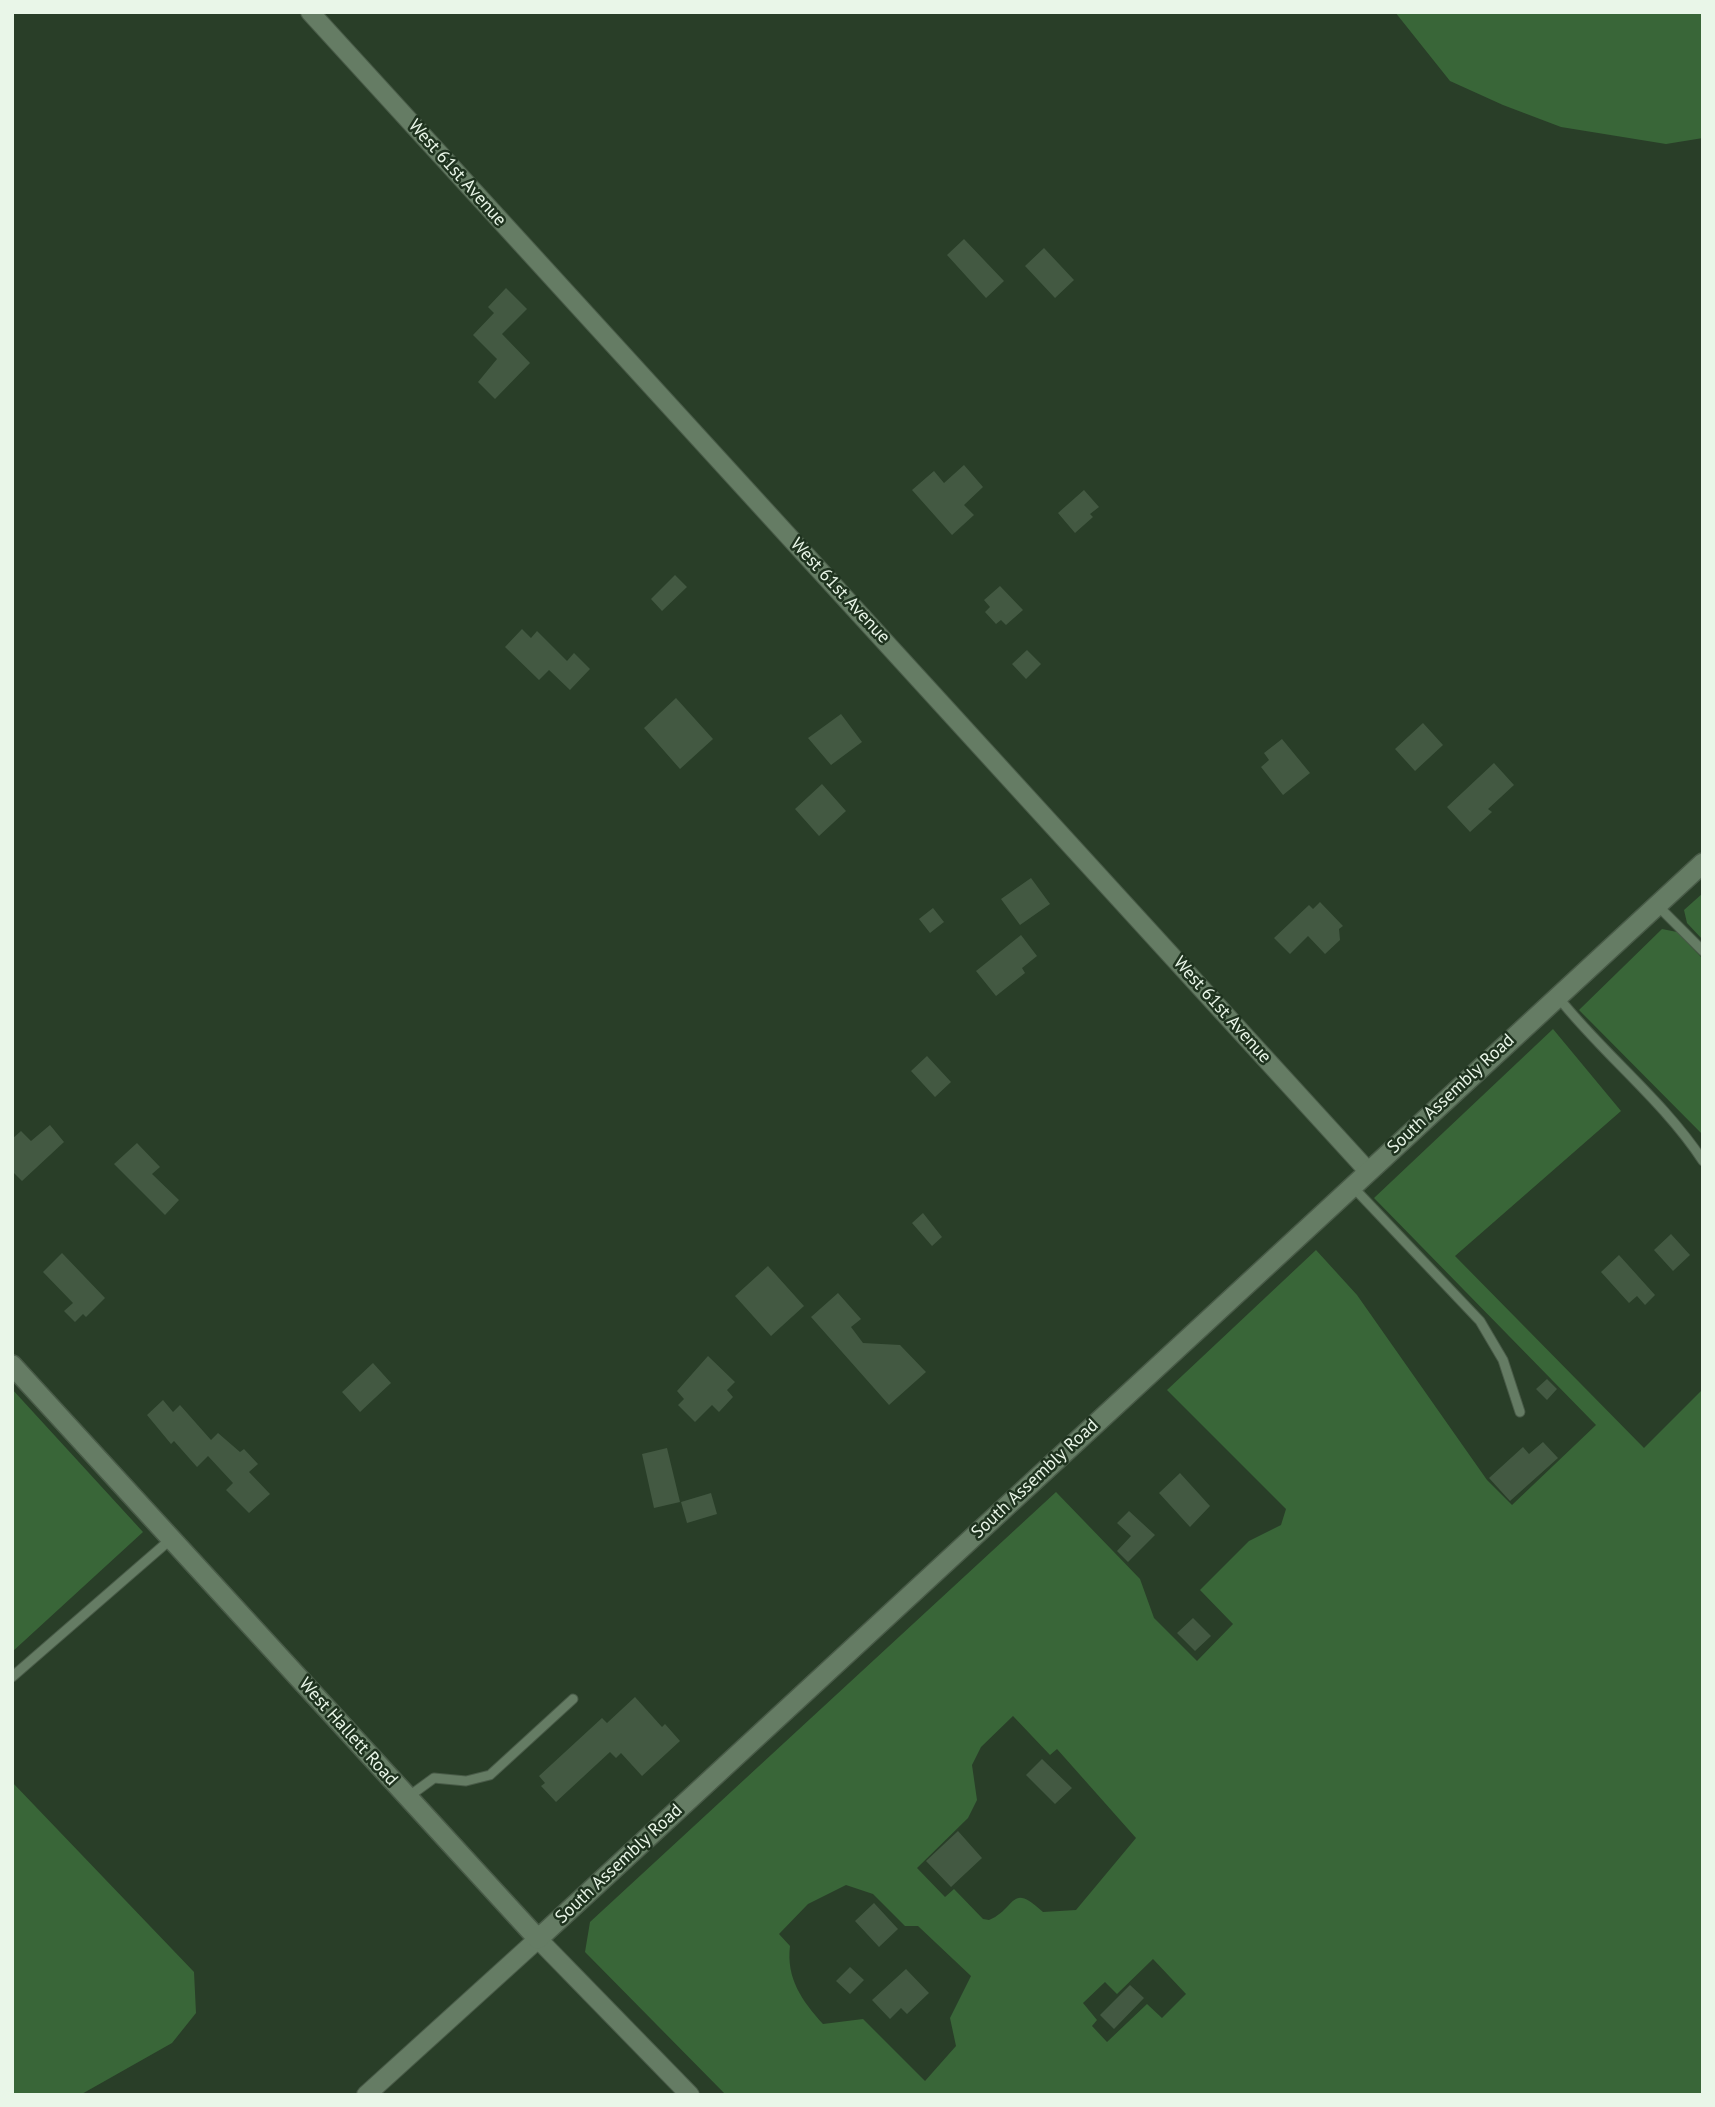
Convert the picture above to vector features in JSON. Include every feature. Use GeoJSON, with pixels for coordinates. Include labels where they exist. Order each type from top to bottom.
{"type":"FeatureCollection","features":[{"type":"Feature","properties":{"kind":"street","name":"West 61st Avenue"},"geometry":{"type":"LineString","coordinates":[[310,12],[1368,1171]]}},
{"type":"Feature","properties":{"kind":"street","name":"South Assembly Road"},"geometry":{"type":"LineString","coordinates":[[366,2095],[1703,863]]}},
{"type":"Feature","properties":{"kind":"street","name":"West Hallett Road"},"geometry":{"type":"LineString","coordinates":[[12,1365],[538,1939],[690,2095]]}},
{"type":"Feature","properties":{"kind":"lane"},"geometry":{"type":"LineString","coordinates":[[1657,905],[1703,951]]}},
{"type":"Feature","properties":{"kind":"lane"},"geometry":{"type":"LineString","coordinates":[[1558,997],[1584,1030],[1687,1136],[1703,1161]]}},
{"type":"Feature","properties":{"kind":"lane"},"geometry":{"type":"LineString","coordinates":[[1352,1186],[1480,1321],[1503,1360],[1520,1412]]}},
{"type":"Feature","properties":{"kind":"lane"},"geometry":{"type":"LineString","coordinates":[[12,1677],[171,1539]]}},
{"type":"Feature","properties":{"kind":"lane"},"geometry":{"type":"LineString","coordinates":[[408,1797],[434,1778],[466,1781],[489,1775],[573,1699]]}},
{"type":"Feature","properties":{"kind":"green space"},"geometry":{"type":"Polygon","coordinates":[[[1395,12],[1703,12],[1703,138],[1666,144],[1561,127],[1503,105],[1450,81],[1395,12]]]}},
{"type":"Feature","properties":{"kind":"green space"},"geometry":{"type":"Polygon","coordinates":[[[1703,893],[1703,940],[1687,923],[1684,910],[1703,893]]]}},
{"type":"Feature","properties":{"kind":"green space"},"geometry":{"type":"Polygon","coordinates":[[[1662,929],[1677,932],[1703,959],[1703,1135],[1579,1010],[1662,929]]]}},
{"type":"Feature","properties":{"kind":"green space"},"geometry":{"type":"Polygon","coordinates":[[[1553,1029],[1621,1111],[1455,1256],[1644,1448],[1703,1389],[1703,2095],[726,2095],[585,1952],[590,1922],[1056,1492],[1140,1579],[1154,1618],[1197,1661],[1233,1624],[1200,1590],[1249,1541],[1281,1525],[1286,1509],[1167,1390],[1316,1250],[1357,1295],[1487,1480],[1512,1505],[1596,1425],[1374,1198],[1553,1029]],[[1013,1716],[981,1747],[972,1765],[977,1800],[968,1818],[917,1868],[945,1897],[954,1889],[983,1919],[989,1920],[1019,1898],[1025,1898],[1043,1912],[1076,1910],[1136,1838],[1057,1749],[1050,1755],[1013,1716]],[[846,1885],[808,1904],[779,1934],[790,1946],[793,1979],[802,1998],[823,2024],[863,2019],[925,2081],[956,2046],[950,2018],[971,1976],[918,1926],[905,1926],[873,1894],[846,1885]],[[1153,1959],[1117,1994],[1105,1982],[1083,2003],[1097,2020],[1092,2026],[1107,2042],[1147,2004],[1162,2018],[1186,1994],[1153,1959]]]}},
{"type":"Feature","properties":{"kind":"green space"},"geometry":{"type":"Polygon","coordinates":[[[12,1389],[143,1532],[12,1652],[12,1389]]]}},
{"type":"Feature","properties":{"kind":"green space"},"geometry":{"type":"Polygon","coordinates":[[[12,1782],[194,1972],[196,2013],[172,2043],[80,2095],[12,2095],[12,1782]]]}},
{"type":"Feature","properties":{"kind":"building"},"geometry":{"type":"Polygon","coordinates":[[[964,239],[1004,281],[986,298],[947,255],[964,239]]]}},
{"type":"Feature","properties":{"kind":"building"},"geometry":{"type":"Polygon","coordinates":[[[1044,248],[1074,280],[1055,298],[1025,266],[1044,248]]]}},
{"type":"Feature","properties":{"kind":"building"},"geometry":{"type":"Polygon","coordinates":[[[506,288],[527,309],[502,334],[530,363],[495,399],[478,382],[497,359],[473,335],[494,313],[488,307],[506,288]]]}},
{"type":"Feature","properties":{"kind":"building"},"geometry":{"type":"Polygon","coordinates":[[[964,465],[983,487],[964,505],[974,515],[952,535],[912,490],[934,471],[944,483],[964,465]]]}},
{"type":"Feature","properties":{"kind":"building"},"geometry":{"type":"Polygon","coordinates":[[[1084,490],[1099,507],[1090,514],[1093,517],[1075,533],[1058,513],[1084,490]]]}},
{"type":"Feature","properties":{"kind":"building"},"geometry":{"type":"Polygon","coordinates":[[[675,575],[687,587],[662,611],[651,599],[675,575]]]}},
{"type":"Feature","properties":{"kind":"building"},"geometry":{"type":"Polygon","coordinates":[[[1000,586],[1023,610],[1006,625],[1001,620],[996,624],[985,612],[990,607],[984,600],[1000,586]]]}},
{"type":"Feature","properties":{"kind":"building"},"geometry":{"type":"Polygon","coordinates":[[[522,629],[531,638],[537,631],[567,661],[574,653],[590,669],[570,690],[549,670],[539,680],[505,647],[522,629]]]}},
{"type":"Feature","properties":{"kind":"building"},"geometry":{"type":"Polygon","coordinates":[[[1027,650],[1041,664],[1026,679],[1012,664],[1027,650]]]}},
{"type":"Feature","properties":{"kind":"building"},"geometry":{"type":"Polygon","coordinates":[[[676,698],[713,739],[680,769],[644,728],[676,698]]]}},
{"type":"Feature","properties":{"kind":"building"},"geometry":{"type":"Polygon","coordinates":[[[841,714],[862,742],[831,765],[808,738],[841,714]]]}},
{"type":"Feature","properties":{"kind":"building"},"geometry":{"type":"Polygon","coordinates":[[[1423,723],[1443,745],[1415,771],[1395,749],[1423,723]]]}},
{"type":"Feature","properties":{"kind":"building"},"geometry":{"type":"Polygon","coordinates":[[[1282,739],[1310,773],[1283,795],[1261,767],[1269,760],[1264,753],[1282,739]]]}},
{"type":"Feature","properties":{"kind":"building"},"geometry":{"type":"Polygon","coordinates":[[[1494,763],[1514,785],[1488,809],[1492,812],[1470,832],[1447,807],[1494,763]]]}},
{"type":"Feature","properties":{"kind":"building"},"geometry":{"type":"Polygon","coordinates":[[[822,784],[846,811],[819,836],[795,809],[822,784]]]}},
{"type":"Feature","properties":{"kind":"building"},"geometry":{"type":"Polygon","coordinates":[[[1031,878],[1050,904],[1020,925],[1001,899],[1031,878]]]}},
{"type":"Feature","properties":{"kind":"building"},"geometry":{"type":"Polygon","coordinates":[[[1320,902],[1343,926],[1339,929],[1340,940],[1325,954],[1308,936],[1290,954],[1274,938],[1309,905],[1313,909],[1320,902]]]}},
{"type":"Feature","properties":{"kind":"building"},"geometry":{"type":"Polygon","coordinates":[[[933,908],[944,922],[930,933],[919,919],[933,908]]]}},
{"type":"Feature","properties":{"kind":"building"},"geometry":{"type":"Polygon","coordinates":[[[1021,935],[1037,956],[1022,968],[1025,973],[996,996],[976,971],[1021,935]]]}},
{"type":"Feature","properties":{"kind":"building"},"geometry":{"type":"Polygon","coordinates":[[[927,1056],[951,1082],[935,1097],[911,1071],[927,1056]]]}},
{"type":"Feature","properties":{"kind":"building"},"geometry":{"type":"Polygon","coordinates":[[[50,1125],[64,1142],[22,1181],[12,1171],[12,1139],[21,1131],[31,1141],[50,1125]]]}},
{"type":"Feature","properties":{"kind":"building"},"geometry":{"type":"Polygon","coordinates":[[[137,1143],[160,1167],[152,1174],[179,1200],[165,1215],[114,1164],[137,1143]]]}},
{"type":"Feature","properties":{"kind":"building"},"geometry":{"type":"Polygon","coordinates":[[[923,1213],[942,1237],[932,1246],[912,1223],[923,1213]]]}},
{"type":"Feature","properties":{"kind":"building"},"geometry":{"type":"Polygon","coordinates":[[[1671,1234],[1690,1255],[1673,1271],[1654,1250],[1671,1234]]]}},
{"type":"Feature","properties":{"kind":"building"},"geometry":{"type":"Polygon","coordinates":[[[62,1253],[105,1298],[86,1317],[83,1314],[75,1322],[64,1311],[73,1303],[43,1272],[62,1253]]]}},
{"type":"Feature","properties":{"kind":"building"},"geometry":{"type":"Polygon","coordinates":[[[1619,1255],[1655,1295],[1645,1305],[1637,1296],[1629,1303],[1601,1272],[1619,1255]]]}},
{"type":"Feature","properties":{"kind":"building"},"geometry":{"type":"Polygon","coordinates":[[[768,1266],[804,1306],[771,1336],[735,1296],[768,1266]]]}},
{"type":"Feature","properties":{"kind":"building"},"geometry":{"type":"Polygon","coordinates":[[[838,1293],[861,1319],[851,1327],[863,1343],[900,1345],[926,1372],[889,1405],[811,1317],[838,1293]]]}},
{"type":"Feature","properties":{"kind":"building"},"geometry":{"type":"Polygon","coordinates":[[[708,1356],[735,1382],[727,1390],[733,1397],[719,1412],[712,1405],[695,1422],[678,1405],[684,1399],[677,1391],[708,1356]]]}},
{"type":"Feature","properties":{"kind":"building"},"geometry":{"type":"Polygon","coordinates":[[[373,1363],[391,1383],[360,1412],[342,1392],[373,1363]]]}},
{"type":"Feature","properties":{"kind":"building"},"geometry":{"type":"Polygon","coordinates":[[[1547,1379],[1557,1389],[1547,1400],[1536,1389],[1547,1379]]]}},
{"type":"Feature","properties":{"kind":"building"},"geometry":{"type":"Polygon","coordinates":[[[163,1400],[173,1412],[180,1405],[211,1440],[218,1433],[240,1452],[244,1449],[258,1464],[249,1472],[270,1494],[249,1513],[226,1490],[233,1483],[208,1456],[197,1467],[174,1441],[171,1444],[147,1415],[163,1400]]]}},
{"type":"Feature","properties":{"kind":"building"},"geometry":{"type":"Polygon","coordinates":[[[1543,1442],[1558,1458],[1510,1501],[1489,1478],[1523,1447],[1529,1454],[1543,1442]]]}},
{"type":"Feature","properties":{"kind":"building"},"geometry":{"type":"Polygon","coordinates":[[[667,1448],[680,1502],[654,1508],[642,1454],[667,1448]]]}},
{"type":"Feature","properties":{"kind":"building"},"geometry":{"type":"Polygon","coordinates":[[[1180,1473],[1210,1506],[1190,1527],[1159,1493],[1180,1473]]]}},
{"type":"Feature","properties":{"kind":"building"},"geometry":{"type":"Polygon","coordinates":[[[711,1493],[717,1514],[687,1523],[681,1502],[711,1493]]]}},
{"type":"Feature","properties":{"kind":"building"},"geometry":{"type":"Polygon","coordinates":[[[1129,1511],[1155,1535],[1128,1562],[1117,1551],[1131,1536],[1117,1523],[1129,1511]]]}},
{"type":"Feature","properties":{"kind":"building"},"geometry":{"type":"Polygon","coordinates":[[[1193,1618],[1211,1636],[1195,1651],[1177,1633],[1193,1618]]]}},
{"type":"Feature","properties":{"kind":"building"},"geometry":{"type":"Polygon","coordinates":[[[635,1697],[662,1727],[665,1724],[680,1741],[642,1776],[621,1753],[616,1758],[610,1752],[556,1802],[541,1786],[545,1783],[539,1776],[602,1718],[607,1723],[635,1697]]]}},
{"type":"Feature","properties":{"kind":"building"},"geometry":{"type":"Polygon","coordinates":[[[1042,1759],[1072,1788],[1055,1804],[1026,1775],[1042,1759]]]}},
{"type":"Feature","properties":{"kind":"building"},"geometry":{"type":"Polygon","coordinates":[[[958,1831],[982,1858],[951,1887],[926,1861],[958,1831]]]}},
{"type":"Feature","properties":{"kind":"building"},"geometry":{"type":"Polygon","coordinates":[[[874,1903],[898,1929],[879,1947],[855,1921],[874,1903]]]}},
{"type":"Feature","properties":{"kind":"building"},"geometry":{"type":"Polygon","coordinates":[[[850,1967],[864,1980],[850,1994],[836,1981],[850,1967]]]}},
{"type":"Feature","properties":{"kind":"building"},"geometry":{"type":"Polygon","coordinates":[[[906,1969],[929,1993],[907,2014],[901,2008],[890,2019],[872,2000],[906,1969]]]}},
{"type":"Feature","properties":{"kind":"building"},"geometry":{"type":"Polygon","coordinates":[[[1130,1985],[1144,1998],[1114,2029],[1100,2015],[1130,1985]]]}}]}
